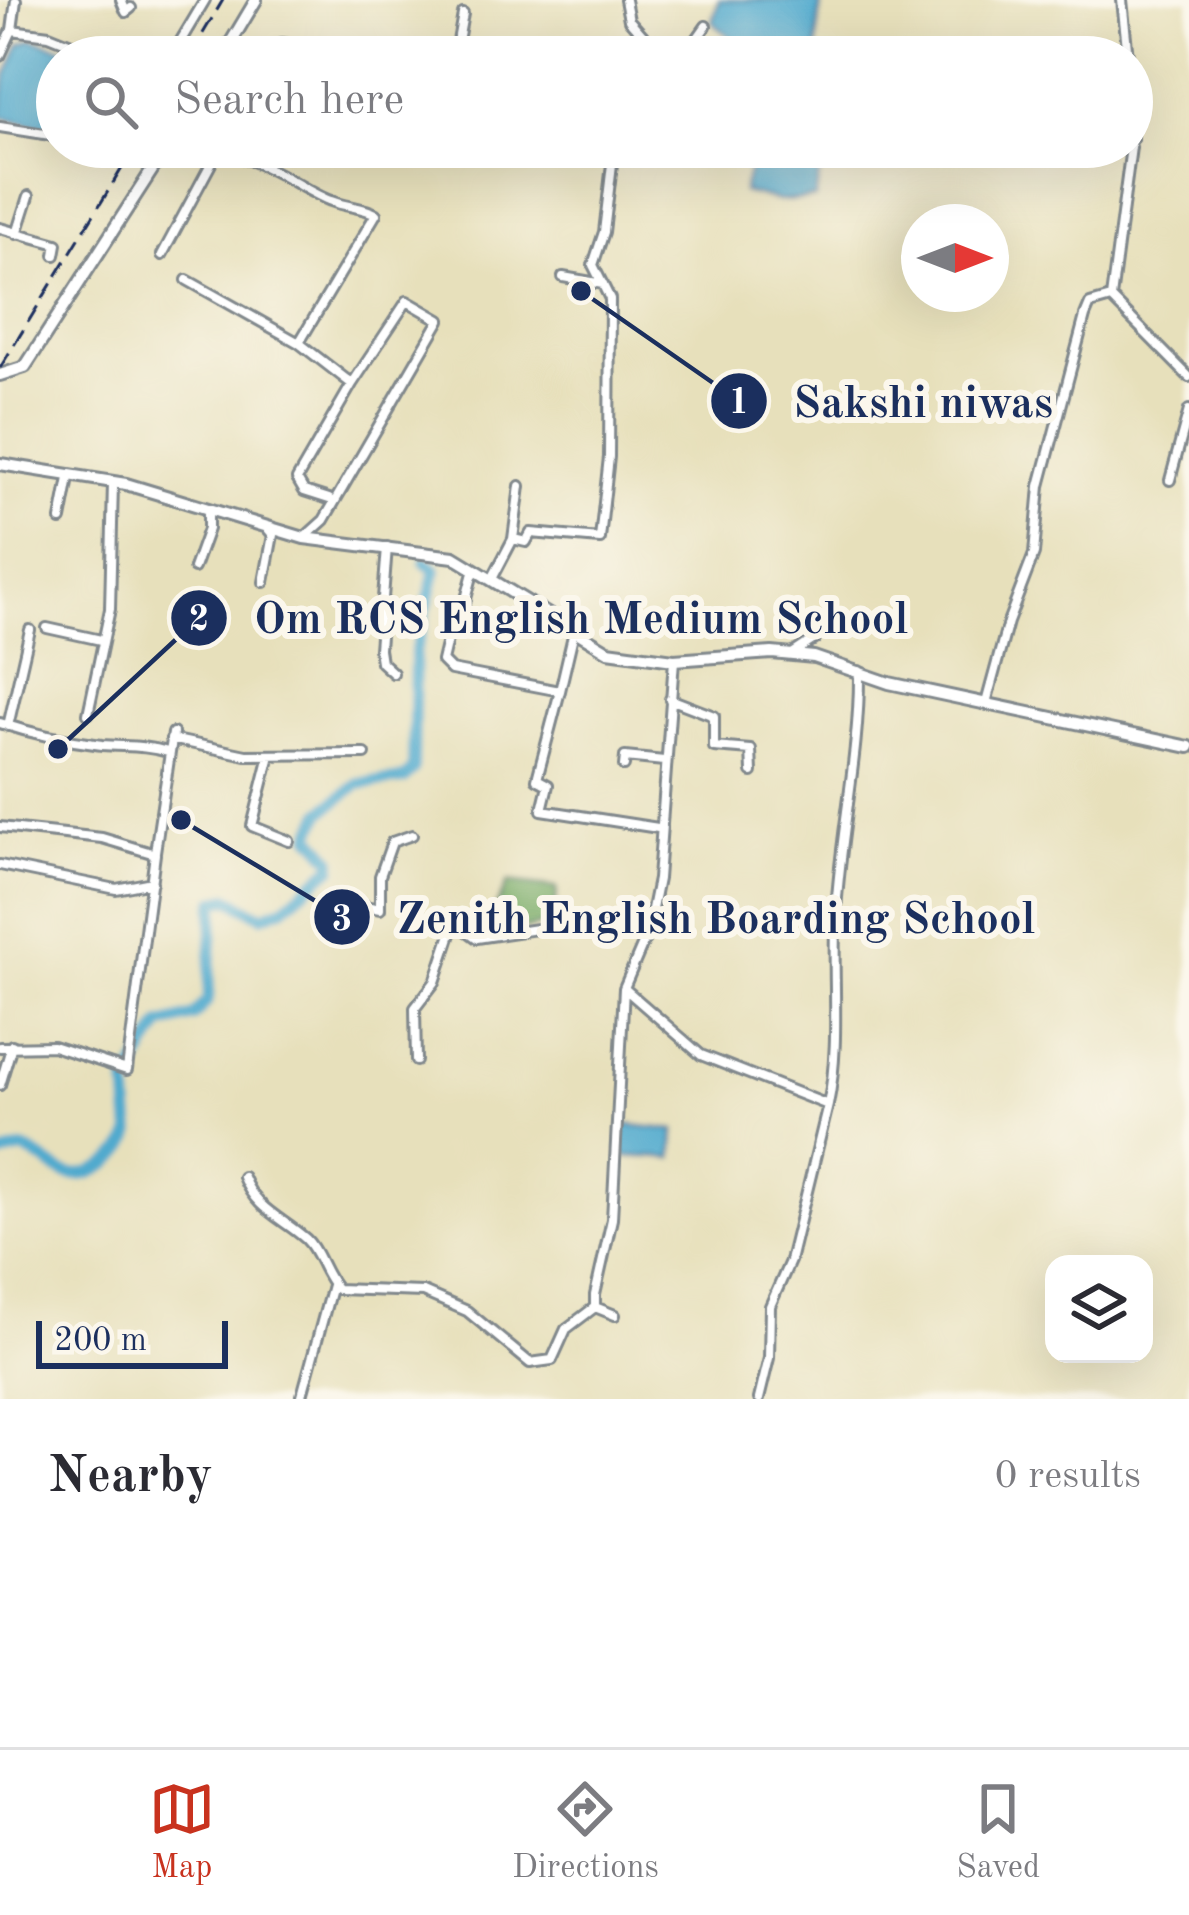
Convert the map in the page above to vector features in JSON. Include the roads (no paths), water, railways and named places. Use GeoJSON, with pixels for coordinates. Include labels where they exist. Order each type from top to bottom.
{"type":"FeatureCollection","features":[{"type":"Feature","properties":{"kind":"main road"},"geometry":{"type":"LineString","coordinates":[[235,36],[256,0]]}},
{"type":"Feature","properties":{"kind":"main road"},"geometry":{"type":"LineString","coordinates":[[0,375],[25,368],[154,168]]}},
{"type":"Feature","properties":{"kind":"main road"},"geometry":{"type":"LineString","coordinates":[[0,464],[113,483],[304,538],[454,557],[608,652],[674,660],[791,655],[859,669],[889,683],[1189,747]]}},
{"type":"Feature","properties":{"kind":"street"},"geometry":{"type":"LineString","coordinates":[[0,56],[12,30],[16,0]]}},
{"type":"Feature","properties":{"kind":"street"},"geometry":{"type":"LineString","coordinates":[[121,0],[126,12],[131,8]]}},
{"type":"Feature","properties":{"kind":"street"},"geometry":{"type":"LineString","coordinates":[[184,36],[205,0]]}},
{"type":"Feature","properties":{"kind":"street"},"geometry":{"type":"LineString","coordinates":[[625,0],[629,20],[640,36]]}},
{"type":"Feature","properties":{"kind":"street"},"geometry":{"type":"LineString","coordinates":[[1122,0],[1126,36]]}},
{"type":"Feature","properties":{"kind":"street"},"geometry":{"type":"LineString","coordinates":[[459,36],[463,14]]}},
{"type":"Feature","properties":{"kind":"street"},"geometry":{"type":"LineString","coordinates":[[699,36],[706,26]]}},
{"type":"Feature","properties":{"kind":"street"},"geometry":{"type":"LineString","coordinates":[[12,30],[52,36]]}},
{"type":"Feature","properties":{"kind":"street"},"geometry":{"type":"LineString","coordinates":[[0,127],[36,133]]}},
{"type":"Feature","properties":{"kind":"street"},"geometry":{"type":"LineString","coordinates":[[162,255],[207,168]]}},
{"type":"Feature","properties":{"kind":"street"},"geometry":{"type":"LineString","coordinates":[[266,168],[328,200],[375,212],[299,343]]}},
{"type":"Feature","properties":{"kind":"street"},"geometry":{"type":"LineString","coordinates":[[512,539],[526,542],[531,532],[600,538],[612,385],[606,373],[610,299],[593,265],[604,232],[612,168]]}},
{"type":"Feature","properties":{"kind":"street"},"geometry":{"type":"LineString","coordinates":[[1111,298],[1128,168]]}},
{"type":"Feature","properties":{"kind":"street"},"geometry":{"type":"LineString","coordinates":[[17,234],[29,196]]}},
{"type":"Feature","properties":{"kind":"street"},"geometry":{"type":"LineString","coordinates":[[0,228],[57,244],[56,255]]}},
{"type":"Feature","properties":{"kind":"street"},"geometry":{"type":"LineString","coordinates":[[563,278],[602,284]]}},
{"type":"Feature","properties":{"kind":"street"},"geometry":{"type":"LineString","coordinates":[[187,280],[299,343],[352,384]]}},
{"type":"Feature","properties":{"kind":"street"},"geometry":{"type":"LineString","coordinates":[[1111,298],[1189,377]]}},
{"type":"Feature","properties":{"kind":"street"},"geometry":{"type":"LineString","coordinates":[[986,703],[1034,554],[1040,486],[1085,316],[1090,304],[1111,298]]}},
{"type":"Feature","properties":{"kind":"street"},"geometry":{"type":"LineString","coordinates":[[304,538],[324,520],[440,320],[406,301],[297,479],[304,491],[329,499]]}},
{"type":"Feature","properties":{"kind":"street"},"geometry":{"type":"LineString","coordinates":[[1170,480],[1189,410]]}},
{"type":"Feature","properties":{"kind":"street"},"geometry":{"type":"LineString","coordinates":[[62,520],[69,478]]}},
{"type":"Feature","properties":{"kind":"street"},"geometry":{"type":"LineString","coordinates":[[88,714],[112,593],[113,483]]}},
{"type":"Feature","properties":{"kind":"street"},"geometry":{"type":"LineString","coordinates":[[492,579],[512,539],[520,486]]}},
{"type":"Feature","properties":{"kind":"street"},"geometry":{"type":"LineString","coordinates":[[194,568],[208,529],[208,508]]}},
{"type":"Feature","properties":{"kind":"street"},"geometry":{"type":"LineString","coordinates":[[264,582],[273,535],[267,528]]}},
{"type":"Feature","properties":{"kind":"street"},"geometry":{"type":"LineString","coordinates":[[387,546],[379,649],[381,662],[392,673]]}},
{"type":"Feature","properties":{"kind":"street"},"geometry":{"type":"LineString","coordinates":[[474,569],[459,625],[442,661],[451,670],[560,691]]}},
{"type":"Feature","properties":{"kind":"street"},"geometry":{"type":"LineString","coordinates":[[519,634],[531,604]]}},
{"type":"Feature","properties":{"kind":"street"},"geometry":{"type":"LineString","coordinates":[[47,628],[101,640]]}},
{"type":"Feature","properties":{"kind":"street"},"geometry":{"type":"LineString","coordinates":[[30,630],[4,725],[168,752]]}},
{"type":"Feature","properties":{"kind":"street"},"geometry":{"type":"LineString","coordinates":[[574,631],[537,779],[548,785],[542,810],[658,828]]}},
{"type":"Feature","properties":{"kind":"street"},"geometry":{"type":"LineString","coordinates":[[791,655],[816,638]]}},
{"type":"Feature","properties":{"kind":"street"},"geometry":{"type":"LineString","coordinates":[[332,1285],[423,1292],[467,1311],[518,1356],[537,1364],[552,1360],[569,1325],[595,1307],[612,1219],[624,988],[647,934],[658,879],[658,828],[674,660]]}},
{"type":"Feature","properties":{"kind":"street"},"geometry":{"type":"LineString","coordinates":[[758,1399],[770,1358],[770,1306],[790,1261],[837,1062],[835,929],[843,824],[860,736],[859,669]]}},
{"type":"Feature","properties":{"kind":"street"},"geometry":{"type":"LineString","coordinates":[[669,699],[714,716],[714,747],[751,750],[752,772]]}},
{"type":"Feature","properties":{"kind":"street"},"geometry":{"type":"LineString","coordinates":[[0,1047],[53,1046],[128,1070],[172,736],[270,755],[365,754]]}},
{"type":"Feature","properties":{"kind":"street"},"geometry":{"type":"LineString","coordinates":[[270,755],[252,826],[289,841]]}},
{"type":"Feature","properties":{"kind":"street"},"geometry":{"type":"LineString","coordinates":[[624,766],[625,757],[664,761]]}},
{"type":"Feature","properties":{"kind":"street"},"geometry":{"type":"LineString","coordinates":[[0,826],[102,838],[155,854]]}},
{"type":"Feature","properties":{"kind":"street"},"geometry":{"type":"LineString","coordinates":[[344,902],[380,909],[380,876],[392,842],[412,835]]}},
{"type":"Feature","properties":{"kind":"street"},"geometry":{"type":"LineString","coordinates":[[0,865],[116,889],[152,882]]}},
{"type":"Feature","properties":{"kind":"street"},"geometry":{"type":"LineString","coordinates":[[416,1061],[415,1008],[435,982],[455,922],[477,938],[570,924],[647,934]]}},
{"type":"Feature","properties":{"kind":"street"},"geometry":{"type":"LineString","coordinates":[[624,988],[701,1055],[828,1105]]}},
{"type":"Feature","properties":{"kind":"street"},"geometry":{"type":"LineString","coordinates":[[0,1084],[12,1045]]}},
{"type":"Feature","properties":{"kind":"street"},"geometry":{"type":"LineString","coordinates":[[243,1177],[262,1209],[308,1241],[332,1285],[301,1399]]}},
{"type":"Feature","properties":{"kind":"street"},"geometry":{"type":"LineString","coordinates":[[595,1307],[615,1315]]}},
{"type":"Feature","properties":{"kind":"water"},"geometry":{"type":"Polygon","coordinates":[[[719,0],[821,0],[817,36],[729,36],[712,22],[719,0]]]}},
{"type":"Feature","properties":{"kind":"water"},"geometry":{"type":"Polygon","coordinates":[[[36,40],[36,125],[1,117],[6,76],[20,44],[36,40]]]}},
{"type":"Feature","properties":{"kind":"water"},"geometry":{"type":"Polygon","coordinates":[[[749,168],[820,168],[815,198],[780,201],[743,192],[749,168]]]}},
{"type":"Feature","properties":{"kind":"water"},"geometry":{"type":"Polygon","coordinates":[[[622,1124],[675,1130],[673,1158],[625,1156],[620,1148],[622,1124]]]}},
{"type":"Feature","properties":{"kind":"waterway"},"geometry":{"type":"LineString","coordinates":[[0,1155],[23,1149],[61,1172],[77,1175],[114,1159],[131,1135],[127,1081],[161,1025],[194,1016],[208,1000],[215,901],[228,898],[262,916],[284,907],[332,867],[332,859],[311,835],[322,812],[358,784],[404,779],[413,770],[415,653],[436,570],[425,562]]}},
{"type":"Feature","properties":{"kind":"railway"},"geometry":{"type":"LineString","coordinates":[[202,36],[223,0]]}},
{"type":"Feature","properties":{"kind":"railway"},"geometry":{"type":"LineString","coordinates":[[0,368],[122,168]]}},
{"type":"Feature","properties":{"kind":"place","name":"Sakshi niwas"},"geometry":{"type":"Point","coordinates":[581,291]}},
{"type":"Feature","properties":{"kind":"place","name":"Om RCS English Medium School"},"geometry":{"type":"Point","coordinates":[58,749]}},
{"type":"Feature","properties":{"kind":"place","name":"Zenith English Boarding School"},"geometry":{"type":"Point","coordinates":[181,820]}}]}
